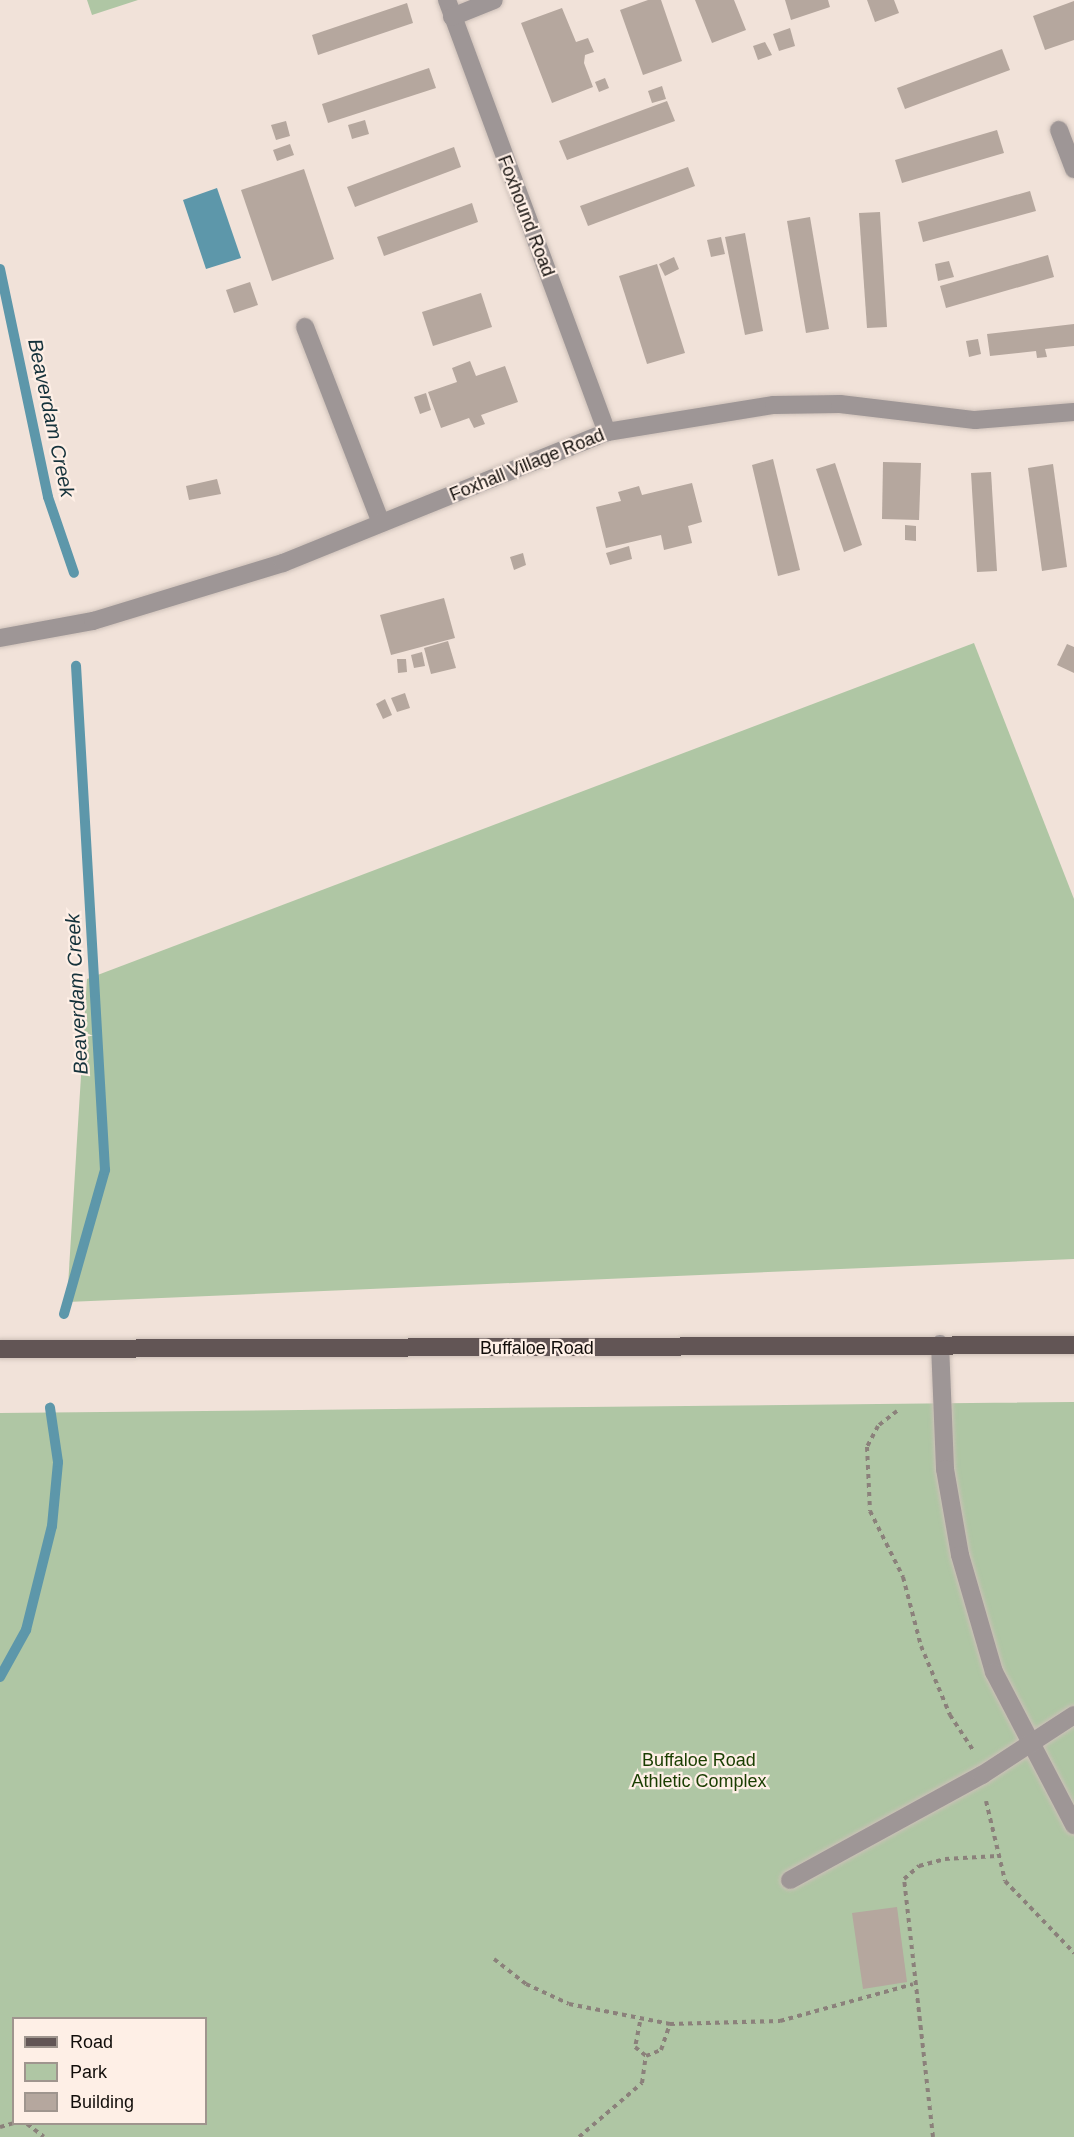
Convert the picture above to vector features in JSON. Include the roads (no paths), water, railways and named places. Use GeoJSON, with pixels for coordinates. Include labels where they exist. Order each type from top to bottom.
{"type":"FeatureCollection","features":[{"type":"Feature","properties":{"kind":"main road","name":"Buffaloe Road"},"geometry":{"type":"LineString","coordinates":[[0,1349],[1074,1345]]}},
{"type":"Feature","properties":{"kind":"street"},"geometry":{"type":"LineString","coordinates":[[449,9],[494,0]]}},
{"type":"Feature","properties":{"kind":"street","name":"Foxhound Road"},"geometry":{"type":"LineString","coordinates":[[449,9],[608,432]]}},
{"type":"Feature","properties":{"kind":"street"},"geometry":{"type":"LineString","coordinates":[[1059,130],[1074,170]]}},
{"type":"Feature","properties":{"kind":"street"},"geometry":{"type":"LineString","coordinates":[[305,327],[381,523]]}},
{"type":"Feature","properties":{"kind":"street","name":"Foxhall Village Road"},"geometry":{"type":"LineString","coordinates":[[0,638],[104,617],[284,562],[608,432],[774,405],[840,404],[975,420],[1074,412]]}},
{"type":"Feature","properties":{"kind":"street"},"geometry":{"type":"LineString","coordinates":[[940,1344],[951,1516],[994,1672],[1028,1744],[1074,1825]]}},
{"type":"Feature","properties":{"kind":"street"},"geometry":{"type":"LineString","coordinates":[[790,1880],[1028,1744],[1074,1715]]}},
{"type":"Feature","properties":{"kind":"water"},"geometry":{"type":"Polygon","coordinates":[[[217,188],[241,258],[206,269],[183,200],[217,188]]]}},
{"type":"Feature","properties":{"kind":"waterway","name":"Beaverdam Creek"},"geometry":{"type":"LineString","coordinates":[[0,269],[48,497],[74,573]]}},
{"type":"Feature","properties":{"kind":"waterway","name":"Beaverdam Creek"},"geometry":{"type":"LineString","coordinates":[[64,1314],[105,1170],[76,666]]}},
{"type":"Feature","properties":{"kind":"waterway","name":"Beaverdam Creek"},"geometry":{"type":"LineString","coordinates":[[0,1677],[26,1630],[52,1526],[58,1462],[50,1408]]}},
{"type":"Feature","properties":{"kind":"park label","name":"Buffaloe Road Athletic Complex"},"geometry":{"type":"Point","coordinates":[699,1771]}}]}
